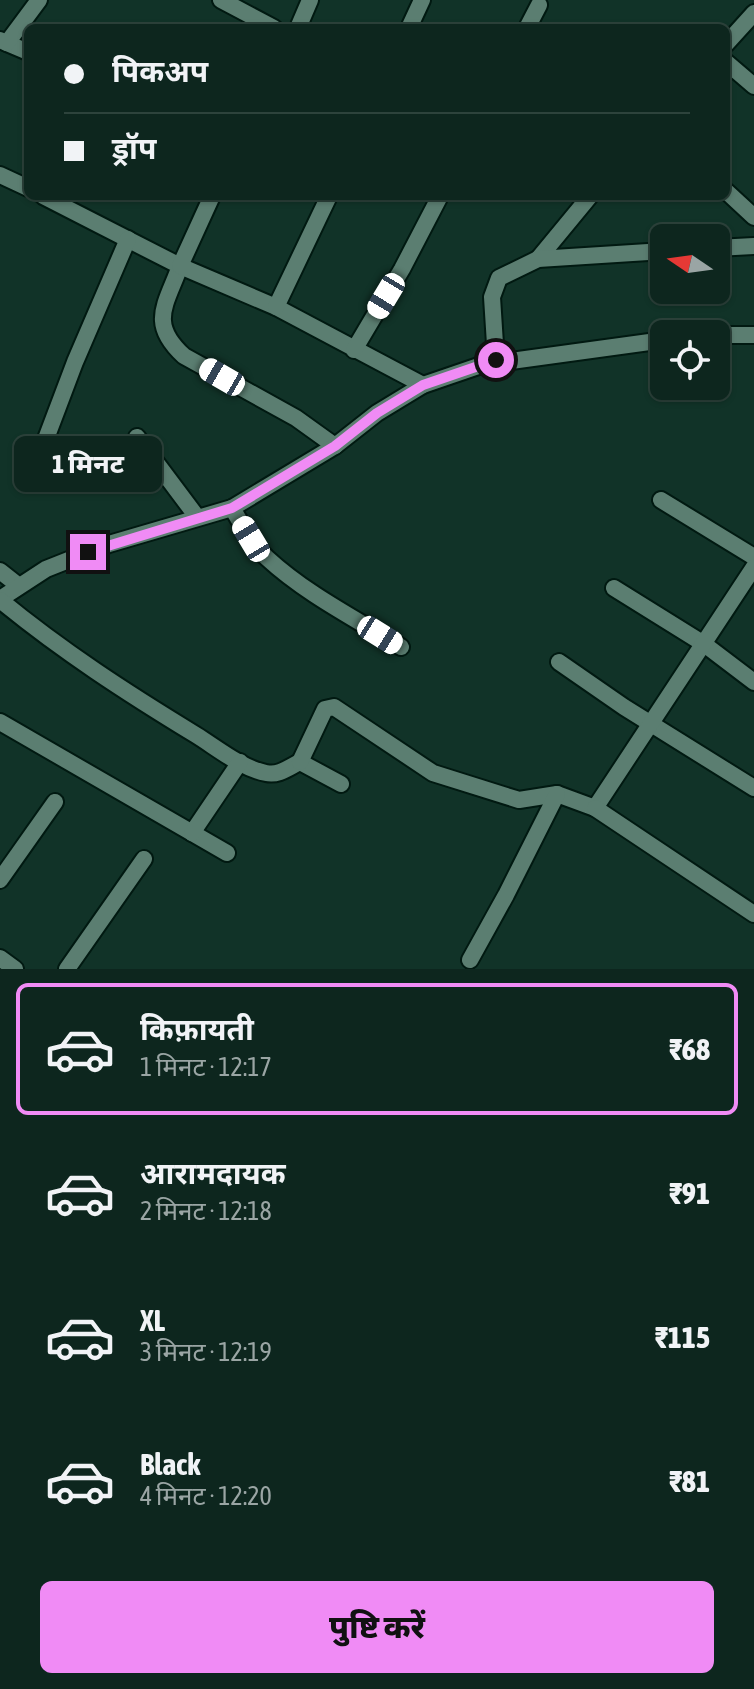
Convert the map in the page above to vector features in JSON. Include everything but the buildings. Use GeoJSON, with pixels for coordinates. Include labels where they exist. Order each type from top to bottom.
{"type":"FeatureCollection","features":[{"type":"Feature","properties":{"kind":"street"},"geometry":{"type":"LineString","coordinates":[[24,50],[3,42],[39,0]]}},
{"type":"Feature","properties":{"kind":"street"},"geometry":{"type":"LineString","coordinates":[[221,0],[266,24]]}},
{"type":"Feature","properties":{"kind":"street"},"geometry":{"type":"LineString","coordinates":[[300,24],[310,0]]}},
{"type":"Feature","properties":{"kind":"street"},"geometry":{"type":"LineString","coordinates":[[411,24],[422,0]]}},
{"type":"Feature","properties":{"kind":"street"},"geometry":{"type":"LineString","coordinates":[[529,24],[539,5]]}},
{"type":"Feature","properties":{"kind":"street"},"geometry":{"type":"LineString","coordinates":[[730,40],[754,13]]}},
{"type":"Feature","properties":{"kind":"street"},"geometry":{"type":"LineString","coordinates":[[730,65],[754,86]]}},
{"type":"Feature","properties":{"kind":"street"},"geometry":{"type":"LineString","coordinates":[[0,175],[24,186]]}},
{"type":"Feature","properties":{"kind":"street"},"geometry":{"type":"LineString","coordinates":[[730,195],[754,217]]}},
{"type":"Feature","properties":{"kind":"street"},"geometry":{"type":"LineString","coordinates":[[51,200],[180,266],[276,307],[423,385]]}},
{"type":"Feature","properties":{"kind":"street"},"geometry":{"type":"LineString","coordinates":[[210,200],[180,266],[162,316],[163,329],[169,342],[184,356],[296,418],[335,446]]}},
{"type":"Feature","properties":{"kind":"street"},"geometry":{"type":"LineString","coordinates":[[276,307],[327,200]]}},
{"type":"Feature","properties":{"kind":"street"},"geometry":{"type":"LineString","coordinates":[[354,350],[438,200]]}},
{"type":"Feature","properties":{"kind":"street"},"geometry":{"type":"LineString","coordinates":[[538,259],[587,200]]}},
{"type":"Feature","properties":{"kind":"street"},"geometry":{"type":"LineString","coordinates":[[41,452],[75,362],[128,239]]}},
{"type":"Feature","properties":{"kind":"street"},"geometry":{"type":"LineString","coordinates":[[730,247],[754,246]]}},
{"type":"Feature","properties":{"kind":"street"},"geometry":{"type":"LineString","coordinates":[[496,360],[492,297],[499,278],[538,259],[650,252]]}},
{"type":"Feature","properties":{"kind":"street"},"geometry":{"type":"LineString","coordinates":[[730,335],[754,335]]}},
{"type":"Feature","properties":{"kind":"street"},"geometry":{"type":"LineString","coordinates":[[650,342],[511,361],[496,360],[423,385],[377,413],[335,446],[232,508],[109,544],[46,569],[0,599],[105,680],[240,762],[268,774],[283,772],[300,762],[325,709],[334,707],[433,773],[519,800],[557,794],[595,808],[754,914]]}},
{"type":"Feature","properties":{"kind":"street"},"geometry":{"type":"LineString","coordinates":[[137,437],[197,517]]}},
{"type":"Feature","properties":{"kind":"street"},"geometry":{"type":"LineString","coordinates":[[661,500],[754,557]]}},
{"type":"Feature","properties":{"kind":"street"},"geometry":{"type":"LineString","coordinates":[[232,508],[266,557],[319,596],[401,647]]}},
{"type":"Feature","properties":{"kind":"street"},"geometry":{"type":"LineString","coordinates":[[595,808],[754,567]]}},
{"type":"Feature","properties":{"kind":"street"},"geometry":{"type":"LineString","coordinates":[[0,571],[19,586]]}},
{"type":"Feature","properties":{"kind":"street"},"geometry":{"type":"LineString","coordinates":[[614,588],[704,644],[754,682]]}},
{"type":"Feature","properties":{"kind":"street"},"geometry":{"type":"LineString","coordinates":[[559,662],[754,788]]}},
{"type":"Feature","properties":{"kind":"street"},"geometry":{"type":"LineString","coordinates":[[0,722],[227,853]]}},
{"type":"Feature","properties":{"kind":"street"},"geometry":{"type":"LineString","coordinates":[[192,833],[240,762]]}},
{"type":"Feature","properties":{"kind":"street"},"geometry":{"type":"LineString","coordinates":[[300,762],[341,784]]}},
{"type":"Feature","properties":{"kind":"street"},"geometry":{"type":"LineString","coordinates":[[470,960],[557,794]]}},
{"type":"Feature","properties":{"kind":"street"},"geometry":{"type":"LineString","coordinates":[[0,880],[55,802]]}},
{"type":"Feature","properties":{"kind":"street"},"geometry":{"type":"LineString","coordinates":[[67,969],[144,859]]}},
{"type":"Feature","properties":{"kind":"street"},"geometry":{"type":"LineString","coordinates":[[0,958],[15,969]]}},
{"type":"Feature","properties":{"kind":"route"},"geometry":{"type":"LineString","coordinates":[[88,552],[232,508],[335,446],[377,413],[423,385],[496,360]]}}]}
